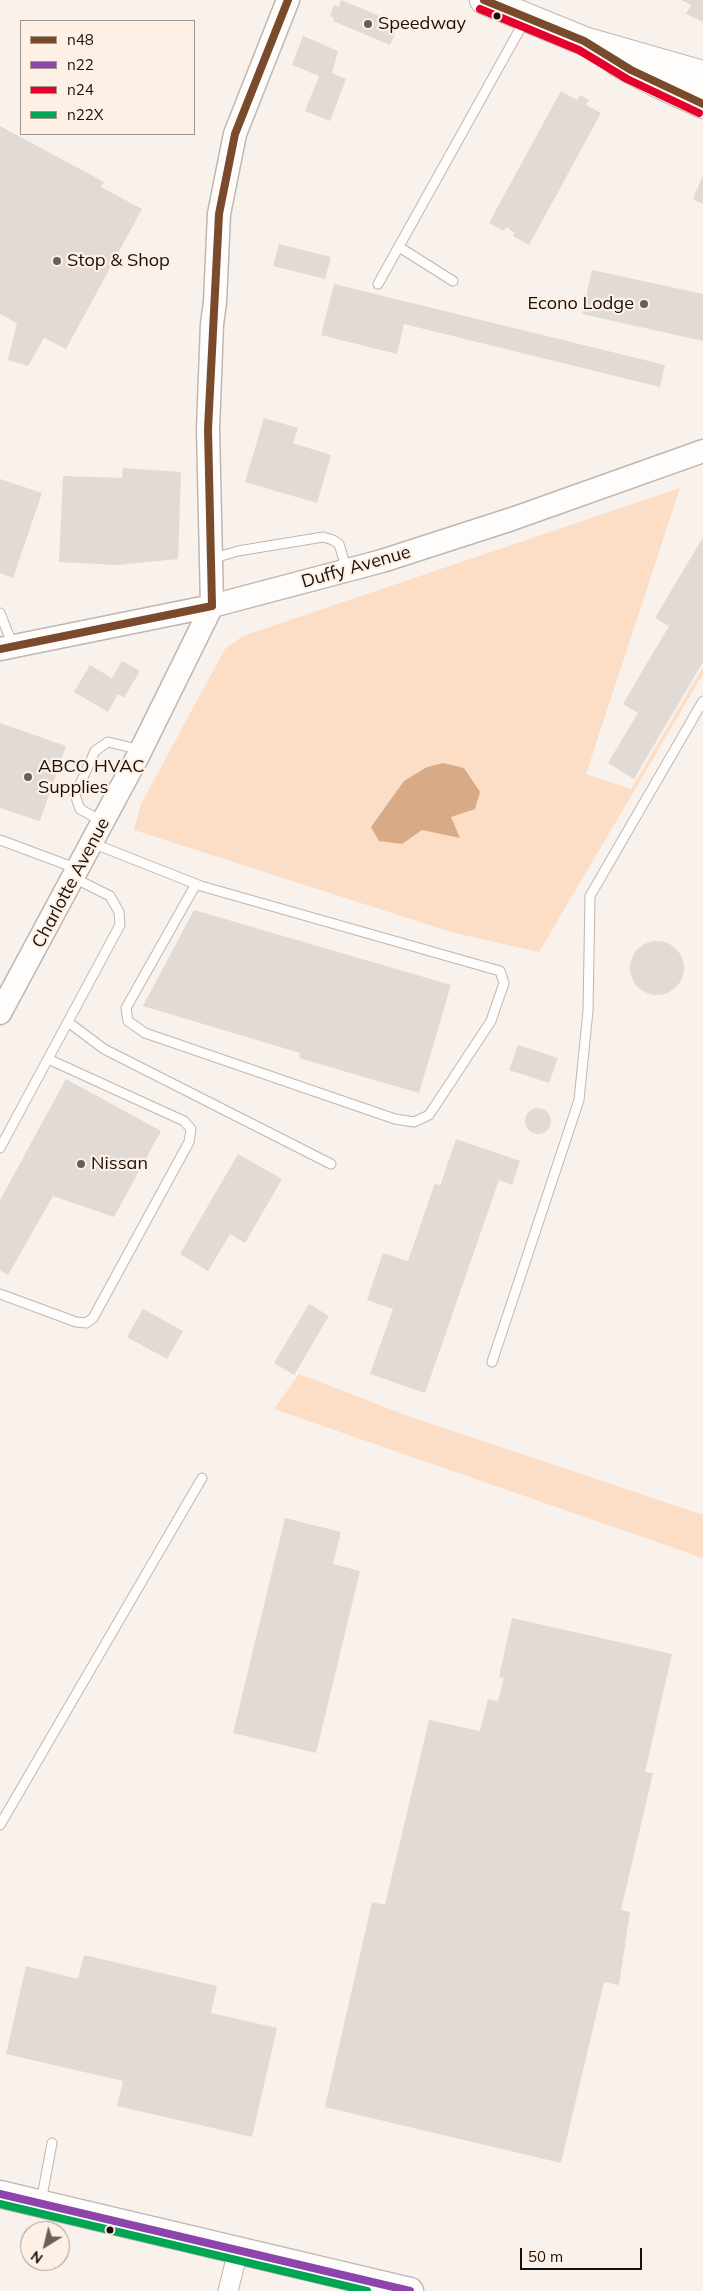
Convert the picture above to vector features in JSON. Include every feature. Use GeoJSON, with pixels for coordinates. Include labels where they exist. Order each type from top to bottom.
{"type":"FeatureCollection","features":[{"type":"Feature","properties":{"kind":"main road"},"geometry":{"type":"LineString","coordinates":[[484,0],[584,41],[703,75]]}},
{"type":"Feature","properties":{"kind":"main road"},"geometry":{"type":"LineString","coordinates":[[584,41],[647,78],[703,104]]}},
{"type":"Feature","properties":{"kind":"main road"},"geometry":{"type":"LineString","coordinates":[[0,2194],[410,2291]]}},
{"type":"Feature","properties":{"kind":"street","name":"Charlotte Avenue"},"geometry":{"type":"LineString","coordinates":[[0,1013],[104,822],[212,606],[208,429],[219,214],[235,134],[288,0]]}},
{"type":"Feature","properties":{"kind":"street","name":"Duffy Avenue"},"geometry":{"type":"LineString","coordinates":[[7,648],[212,606],[382,562],[512,519],[703,451]]}},
{"type":"Feature","properties":{"kind":"street"},"geometry":{"type":"LineString","coordinates":[[228,2291],[238,2251]]}},
{"type":"Feature","properties":{"kind":"lane"},"geometry":{"type":"LineString","coordinates":[[378,284],[526,17]]}},
{"type":"Feature","properties":{"kind":"lane"},"geometry":{"type":"LineString","coordinates":[[399,247],[454,280]]}},
{"type":"Feature","properties":{"kind":"lane"},"geometry":{"type":"LineString","coordinates":[[211,559],[238,551],[323,537],[339,544],[347,571]]}},
{"type":"Feature","properties":{"kind":"lane"},"geometry":{"type":"LineString","coordinates":[[1,616],[7,648]]}},
{"type":"Feature","properties":{"kind":"lane"},"geometry":{"type":"LineString","coordinates":[[492,1362],[579,1100],[588,1011],[590,896],[703,701]]}},
{"type":"Feature","properties":{"kind":"lane"},"geometry":{"type":"LineString","coordinates":[[104,822],[80,809],[74,795],[95,751],[108,742],[141,750]]}},
{"type":"Feature","properties":{"kind":"lane"},"geometry":{"type":"LineString","coordinates":[[0,840],[76,873],[110,896],[119,912],[120,925],[0,1148]]}},
{"type":"Feature","properties":{"kind":"lane"},"geometry":{"type":"LineString","coordinates":[[92,843],[196,884],[500,971],[504,983],[491,1021],[429,1115],[414,1122],[395,1119],[145,1033],[128,1021],[126,1008],[196,884]]}},
{"type":"Feature","properties":{"kind":"lane"},"geometry":{"type":"LineString","coordinates":[[68,1022],[104,1049],[331,1164]]}},
{"type":"Feature","properties":{"kind":"lane"},"geometry":{"type":"LineString","coordinates":[[0,1294],[76,1322],[86,1322],[93,1318],[189,1142],[191,1130],[184,1121],[48,1059]]}},
{"type":"Feature","properties":{"kind":"lane"},"geometry":{"type":"LineString","coordinates":[[0,1825],[202,1478]]}},
{"type":"Feature","properties":{"kind":"lane"},"geometry":{"type":"LineString","coordinates":[[41,2204],[52,2143]]}},
{"type":"Feature","properties":{"kind":"shaded area"},"geometry":{"type":"Polygon","coordinates":[[[680,488],[586,774],[631,789],[703,667],[703,674],[539,952],[451,932],[134,830],[141,804],[225,649],[243,636],[680,488]]]}},
{"type":"Feature","properties":{"kind":"shaded area"},"geometry":{"type":"Polygon","coordinates":[[[443,763],[464,768],[480,792],[475,809],[451,817],[460,838],[422,830],[402,844],[379,841],[371,827],[404,781],[427,767],[443,763]]]}},
{"type":"Feature","properties":{"kind":"shaded area"},"geometry":{"type":"Polygon","coordinates":[[[299,1374],[408,1416],[703,1515],[703,1558],[274,1409],[299,1374]]]}},
{"type":"Feature","properties":{"kind":"building"},"geometry":{"type":"Polygon","coordinates":[[[341,0],[399,24],[390,45],[333,21],[334,18],[330,16],[334,5],[339,7],[341,0]]]}},
{"type":"Feature","properties":{"kind":"building"},"geometry":{"type":"Polygon","coordinates":[[[681,0],[703,0],[703,22],[686,14],[691,5],[681,0]]]}},
{"type":"Feature","properties":{"kind":"building"},"geometry":{"type":"Polygon","coordinates":[[[303,36],[338,51],[332,73],[346,79],[330,121],[305,111],[319,76],[292,65],[303,36]]]}},
{"type":"Feature","properties":{"kind":"building"},"geometry":{"type":"Polygon","coordinates":[[[561,91],[577,100],[580,95],[589,100],[586,105],[601,113],[529,245],[513,236],[515,233],[506,227],[504,231],[489,223],[561,91]]]}},
{"type":"Feature","properties":{"kind":"building","name":"Stop & Shop"},"geometry":{"type":"Polygon","coordinates":[[[0,126],[104,182],[101,187],[142,209],[66,349],[44,338],[28,366],[8,360],[17,323],[0,314],[0,126]]]}},
{"type":"Feature","properties":{"kind":"building"},"geometry":{"type":"Polygon","coordinates":[[[703,175],[703,204],[693,199],[703,175]]]}},
{"type":"Feature","properties":{"kind":"building"},"geometry":{"type":"Polygon","coordinates":[[[279,244],[331,257],[325,279],[273,266],[279,244]]]}},
{"type":"Feature","properties":{"kind":"building","name":"Econo Lodge"},"geometry":{"type":"Polygon","coordinates":[[[592,270],[703,294],[703,341],[582,314],[592,270]]]}},
{"type":"Feature","properties":{"kind":"building"},"geometry":{"type":"Polygon","coordinates":[[[334,284],[665,365],[660,387],[404,324],[397,354],[321,335],[334,284]]]}},
{"type":"Feature","properties":{"kind":"building"},"geometry":{"type":"Polygon","coordinates":[[[264,418],[298,428],[293,443],[331,455],[317,503],[245,482],[264,418]]]}},
{"type":"Feature","properties":{"kind":"building"},"geometry":{"type":"Polygon","coordinates":[[[123,468],[181,472],[178,559],[118,565],[59,562],[63,476],[122,478],[123,468]]]}},
{"type":"Feature","properties":{"kind":"building"},"geometry":{"type":"Polygon","coordinates":[[[0,479],[42,493],[13,578],[0,573],[0,479]]]}},
{"type":"Feature","properties":{"kind":"building"},"geometry":{"type":"Polygon","coordinates":[[[703,537],[703,662],[634,779],[608,763],[638,713],[623,704],[669,626],[655,618],[703,537]]]}},
{"type":"Feature","properties":{"kind":"building"},"geometry":{"type":"Polygon","coordinates":[[[122,661],[140,671],[124,698],[118,694],[108,712],[74,692],[90,665],[112,678],[122,661]]]}},
{"type":"Feature","properties":{"kind":"building","name":"ABCO HVAC Supplies"},"geometry":{"type":"Polygon","coordinates":[[[0,723],[66,746],[40,821],[0,808],[0,723]]]}},
{"type":"Feature","properties":{"kind":"building"},"geometry":{"type":"Polygon","coordinates":[[[194,910],[451,985],[419,1093],[299,1058],[300,1053],[143,1006],[194,910]]]}},
{"type":"Feature","properties":{"kind":"building"},"geometry":{"type":"Polygon","coordinates":[[[652,941],[662,941],[672,945],[680,953],[684,968],[680,983],[672,991],[662,995],[652,995],[642,991],[634,983],[630,973],[630,963],[634,953],[642,945],[652,941]]]}},
{"type":"Feature","properties":{"kind":"building"},"geometry":{"type":"Polygon","coordinates":[[[518,1045],[558,1058],[549,1083],[509,1070],[518,1045]]]}},
{"type":"Feature","properties":{"kind":"building","name":"Nissan"},"geometry":{"type":"Polygon","coordinates":[[[66,1079],[161,1131],[114,1217],[53,1196],[8,1275],[0,1270],[0,1200],[66,1079]]]}},
{"type":"Feature","properties":{"kind":"building"},"geometry":{"type":"Polygon","coordinates":[[[538,1108],[547,1112],[551,1121],[547,1130],[538,1134],[529,1130],[525,1121],[529,1112],[538,1108]]]}},
{"type":"Feature","properties":{"kind":"building"},"geometry":{"type":"Polygon","coordinates":[[[456,1139],[520,1161],[512,1185],[499,1180],[425,1393],[370,1374],[393,1309],[367,1300],[383,1253],[408,1261],[435,1183],[440,1186],[456,1139]]]}},
{"type":"Feature","properties":{"kind":"building"},"geometry":{"type":"Polygon","coordinates":[[[238,1154],[282,1179],[245,1243],[230,1234],[208,1271],[180,1254],[238,1154]]]}},
{"type":"Feature","properties":{"kind":"building"},"geometry":{"type":"Polygon","coordinates":[[[309,1304],[329,1316],[294,1375],[274,1363],[309,1304]]]}},
{"type":"Feature","properties":{"kind":"building"},"geometry":{"type":"Polygon","coordinates":[[[143,1309],[183,1331],[167,1359],[127,1337],[143,1309]]]}},
{"type":"Feature","properties":{"kind":"building"},"geometry":{"type":"Polygon","coordinates":[[[285,1518],[341,1532],[333,1564],[360,1571],[316,1753],[233,1733],[285,1518]]]}},
{"type":"Feature","properties":{"kind":"building"},"geometry":{"type":"Polygon","coordinates":[[[512,1618],[672,1654],[645,1772],[653,1773],[621,1910],[630,1912],[619,1985],[604,1982],[561,2163],[325,2107],[372,1902],[385,1905],[429,1720],[480,1731],[488,1699],[498,1701],[504,1678],[499,1677],[512,1618]]]}},
{"type":"Feature","properties":{"kind":"building"},"geometry":{"type":"Polygon","coordinates":[[[84,1955],[217,1986],[211,2013],[277,2028],[252,2137],[117,2106],[123,2081],[6,2054],[26,1966],[78,1979],[84,1955]]]}},
{"type":"Feature","properties":{"kind":"transit line","name":"n48"},"geometry":{"type":"LineString","coordinates":[[212,606],[208,429],[219,214],[235,134],[288,0]]}},
{"type":"Feature","properties":{"kind":"transit line","name":"n48"},"geometry":{"type":"LineString","coordinates":[[484,0],[584,41],[631,70],[703,104]]}},
{"type":"Feature","properties":{"kind":"transit line","name":"n24"},"geometry":{"type":"LineString","coordinates":[[480,9],[579,50],[627,79],[699,113]]}},
{"type":"Feature","properties":{"kind":"transit line","name":"n48"},"geometry":{"type":"LineString","coordinates":[[0,649],[212,606]]}},
{"type":"Feature","properties":{"kind":"transit line","name":"n22"},"geometry":{"type":"LineString","coordinates":[[0,2194],[410,2291]]}},
{"type":"Feature","properties":{"kind":"transit line","name":"n22X"},"geometry":{"type":"LineString","coordinates":[[0,2204],[367,2291]]}},
{"type":"Feature","properties":{"kind":"place","name":"Speedway"},"geometry":{"type":"Point","coordinates":[368,24]}},
{"type":"Feature","properties":{"kind":"place","name":"Stop & Shop"},"geometry":{"type":"Point","coordinates":[57,261]}},
{"type":"Feature","properties":{"kind":"place","name":"Econo Lodge"},"geometry":{"type":"Point","coordinates":[644,304]}},
{"type":"Feature","properties":{"kind":"place","name":"ABCO HVAC Supplies"},"geometry":{"type":"Point","coordinates":[28,777]}},
{"type":"Feature","properties":{"kind":"place","name":"Nissan"},"geometry":{"type":"Point","coordinates":[81,1164]}}]}
